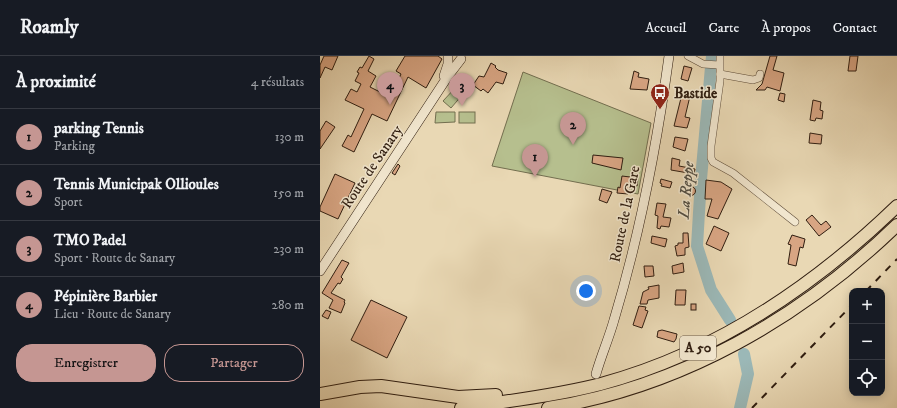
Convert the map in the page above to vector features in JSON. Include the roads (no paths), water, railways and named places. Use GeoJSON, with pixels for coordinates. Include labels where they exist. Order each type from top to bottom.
{"type":"FeatureCollection","features":[{"type":"Feature","properties":{"kind":"highway","name":"A 50"},"geometry":{"type":"LineString","coordinates":[[461,408],[543,396],[601,384],[657,365],[694,350],[749,322],[796,291],[822,272],[858,242],[897,206]]}},
{"type":"Feature","properties":{"kind":"highway","name":"A 50"},"geometry":{"type":"LineString","coordinates":[[548,408],[559,407],[610,395],[665,377],[702,362],[747,339],[776,321],[827,285],[897,225]]}},
{"type":"Feature","properties":{"kind":"highway"},"geometry":{"type":"LineString","coordinates":[[320,394],[360,387],[381,386],[458,397],[508,394],[543,396]]}},
{"type":"Feature","properties":{"kind":"main road","name":"Route de Sanary"},"geometry":{"type":"LineString","coordinates":[[320,265],[445,74],[449,56],[464,57]]}},
{"type":"Feature","properties":{"kind":"main road","name":"Route de la Gare"},"geometry":{"type":"LineString","coordinates":[[596,374],[614,321],[631,257],[648,179],[669,56]]}},
{"type":"Feature","properties":{"kind":"main road","name":"Route de Sanary"},"geometry":{"type":"LineString","coordinates":[[320,271],[447,78],[464,57]]}},
{"type":"Feature","properties":{"kind":"street"},"geometry":{"type":"LineString","coordinates":[[688,56],[703,64],[719,65]]}},
{"type":"Feature","properties":{"kind":"street"},"geometry":{"type":"LineString","coordinates":[[720,56],[720,74],[711,158],[713,162],[733,173],[795,222]]}},
{"type":"Feature","properties":{"kind":"street"},"geometry":{"type":"LineString","coordinates":[[720,74],[753,80],[758,78],[760,74]]}},
{"type":"Feature","properties":{"kind":"waterway","name":"La Reppe"},"geometry":{"type":"LineString","coordinates":[[712,56],[701,179],[697,246],[711,290],[730,320]]}},
{"type":"Feature","properties":{"kind":"waterway","name":"La Reppe"},"geometry":{"type":"LineString","coordinates":[[740,408],[748,374],[744,354]]}},
{"type":"Feature","properties":{"kind":"railway"},"geometry":{"type":"LineString","coordinates":[[869,288],[897,259]]}},
{"type":"Feature","properties":{"kind":"railway"},"geometry":{"type":"LineString","coordinates":[[752,408],[849,308]]}},
{"type":"Feature","properties":{"kind":"place","name":"Pépinière Barbier"},"geometry":{"type":"Point","coordinates":[390,105]}},
{"type":"Feature","properties":{"kind":"place","name":"TMO Padel"},"geometry":{"type":"Point","coordinates":[462,106]}},
{"type":"Feature","properties":{"kind":"place","name":"Bastide"},"geometry":{"type":"Point","coordinates":[660,110]}},
{"type":"Feature","properties":{"kind":"place","name":"Tennis Municipak Ollioules"},"geometry":{"type":"Point","coordinates":[573,145]}},
{"type":"Feature","properties":{"kind":"place","name":"parking Tennis"},"geometry":{"type":"Point","coordinates":[535,177]}}]}
